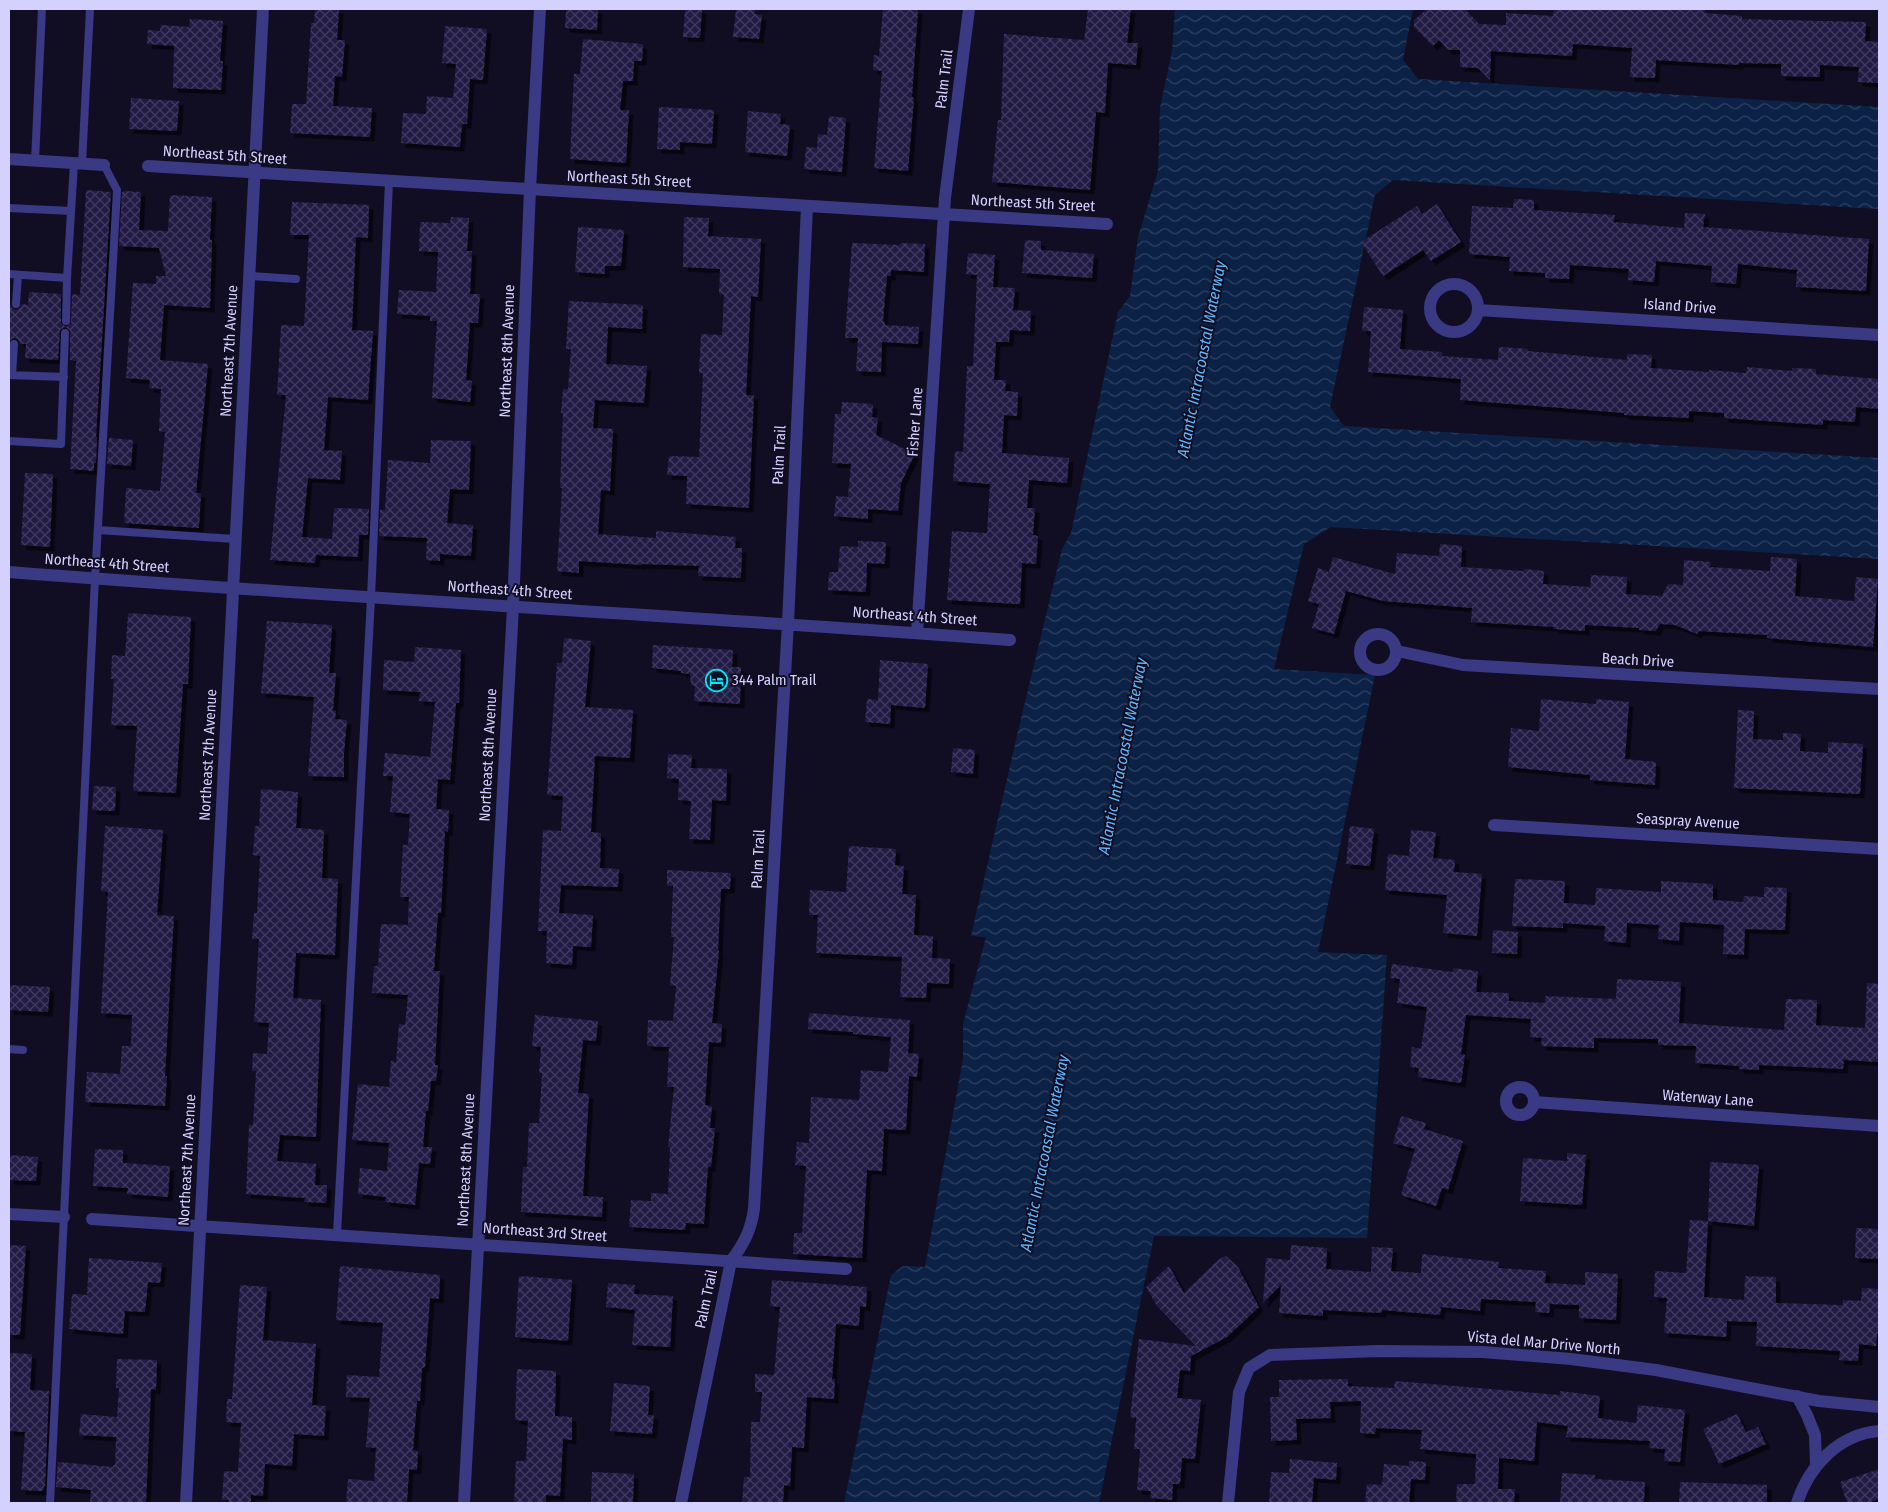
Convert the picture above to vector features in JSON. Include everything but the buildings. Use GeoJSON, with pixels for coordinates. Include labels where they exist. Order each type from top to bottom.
{"type":"FeatureCollection","features":[{"type":"Feature","properties":{"kind":"street","name":"Northeast 7th Avenue"},"geometry":{"type":"LineString","coordinates":[[186,1503],[263,9]]}},
{"type":"Feature","properties":{"kind":"street","name":"Northeast 8th Avenue"},"geometry":{"type":"LineString","coordinates":[[464,1503],[512,606],[530,189],[540,9]]}},
{"type":"Feature","properties":{"kind":"street","name":"Palm Trail"},"geometry":{"type":"LineString","coordinates":[[944,214],[969,9]]}},
{"type":"Feature","properties":{"kind":"street"},"geometry":{"type":"LineString","coordinates":[[9,159],[104,165]]}},
{"type":"Feature","properties":{"kind":"street","name":"Northeast 5th Street"},"geometry":{"type":"LineString","coordinates":[[148,166],[1107,224]]}},
{"type":"Feature","properties":{"kind":"street","name":"Palm Trail"},"geometry":{"type":"LineString","coordinates":[[681,1503],[731,1261],[742,1247],[748,1235],[754,1209],[788,623],[806,206]]}},
{"type":"Feature","properties":{"kind":"street","name":"Fisher Lane"},"geometry":{"type":"LineString","coordinates":[[918,633],[944,214]]}},
{"type":"Feature","properties":{"kind":"street","name":"Island Drive"},"geometry":{"type":"LineString","coordinates":[[1478,310],[1879,335]]}},
{"type":"Feature","properties":{"kind":"street","name":"Northeast 4th Street"},"geometry":{"type":"LineString","coordinates":[[9,572],[233,590],[788,623],[1010,640]]}},
{"type":"Feature","properties":{"kind":"street","name":"Beach Drive"},"geometry":{"type":"LineString","coordinates":[[1396,651],[1463,666],[1879,689]]}},
{"type":"Feature","properties":{"kind":"street","name":"Seaspray Avenue"},"geometry":{"type":"LineString","coordinates":[[1494,825],[1879,849]]}},
{"type":"Feature","properties":{"kind":"street","name":"Waterway Lane"},"geometry":{"type":"LineString","coordinates":[[1534,1102],[1879,1126]]}},
{"type":"Feature","properties":{"kind":"street"},"geometry":{"type":"LineString","coordinates":[[9,1214],[64,1217]]}},
{"type":"Feature","properties":{"kind":"street","name":"Northeast 3rd Street"},"geometry":{"type":"LineString","coordinates":[[92,1219],[846,1269]]}},
{"type":"Feature","properties":{"kind":"street","name":"Vista del Mar Drive North"},"geometry":{"type":"LineString","coordinates":[[1228,1503],[1239,1392],[1249,1368],[1270,1355],[1378,1350],[1483,1352],[1571,1359],[1656,1370],[1819,1401],[1879,1407]]}},
{"type":"Feature","properties":{"kind":"street"},"geometry":{"type":"LineString","coordinates":[[1797,1396],[1807,1414],[1815,1435],[1816,1464]]}},
{"type":"Feature","properties":{"kind":"street"},"geometry":{"type":"LineString","coordinates":[[1797,1503],[1816,1464],[1833,1448],[1849,1439],[1879,1431]]}},
{"type":"Feature","properties":{"kind":"lane"},"geometry":{"type":"LineString","coordinates":[[35,161],[42,9]]}},
{"type":"Feature","properties":{"kind":"lane"},"geometry":{"type":"LineString","coordinates":[[66,321],[71,211],[78,163],[90,9]]}},
{"type":"Feature","properties":{"kind":"lane"},"geometry":{"type":"LineString","coordinates":[[50,1503],[95,579],[117,190],[104,165]]}},
{"type":"Feature","properties":{"kind":"lane"},"geometry":{"type":"LineString","coordinates":[[337,1234],[371,598],[390,181]]}},
{"type":"Feature","properties":{"kind":"lane"},"geometry":{"type":"LineString","coordinates":[[9,208],[71,211]]}},
{"type":"Feature","properties":{"kind":"lane"},"geometry":{"type":"LineString","coordinates":[[9,274],[67,278]]}},
{"type":"Feature","properties":{"kind":"lane"},"geometry":{"type":"LineString","coordinates":[[16,304],[18,275]]}},
{"type":"Feature","properties":{"kind":"lane"},"geometry":{"type":"LineString","coordinates":[[249,276],[296,279]]}},
{"type":"Feature","properties":{"kind":"lane"},"geometry":{"type":"LineString","coordinates":[[9,441],[61,444],[65,333]]}},
{"type":"Feature","properties":{"kind":"lane"},"geometry":{"type":"LineString","coordinates":[[14,344],[11,375],[64,377]]}},
{"type":"Feature","properties":{"kind":"lane"},"geometry":{"type":"LineString","coordinates":[[98,530],[235,540]]}},
{"type":"Feature","properties":{"kind":"lane"},"geometry":{"type":"LineString","coordinates":[[9,1049],[23,1050]]}},
{"type":"Feature","properties":{"kind":"water","name":"Atlantic Intracoastal Waterway"},"geometry":{"type":"Polygon","coordinates":[[[1175,9],[1413,9],[1403,60],[1418,79],[1879,107],[1879,209],[1393,180],[1375,195],[1330,407],[1344,426],[1879,458],[1879,559],[1331,527],[1304,544],[1274,669],[1375,675],[1318,952],[1387,955],[1367,1238],[1154,1236],[1099,1503],[844,1503],[891,1275],[903,1266],[925,1267],[963,1059],[963,1024],[986,937],[971,936],[1062,549],[1071,533],[1118,312],[1130,296],[1138,237],[1158,171],[1160,108],[1172,51],[1175,9]]]}},
{"type":"Feature","properties":{"kind":"place","name":"344 Palm Trail"},"geometry":{"type":"Point","coordinates":[716,680]}}]}
